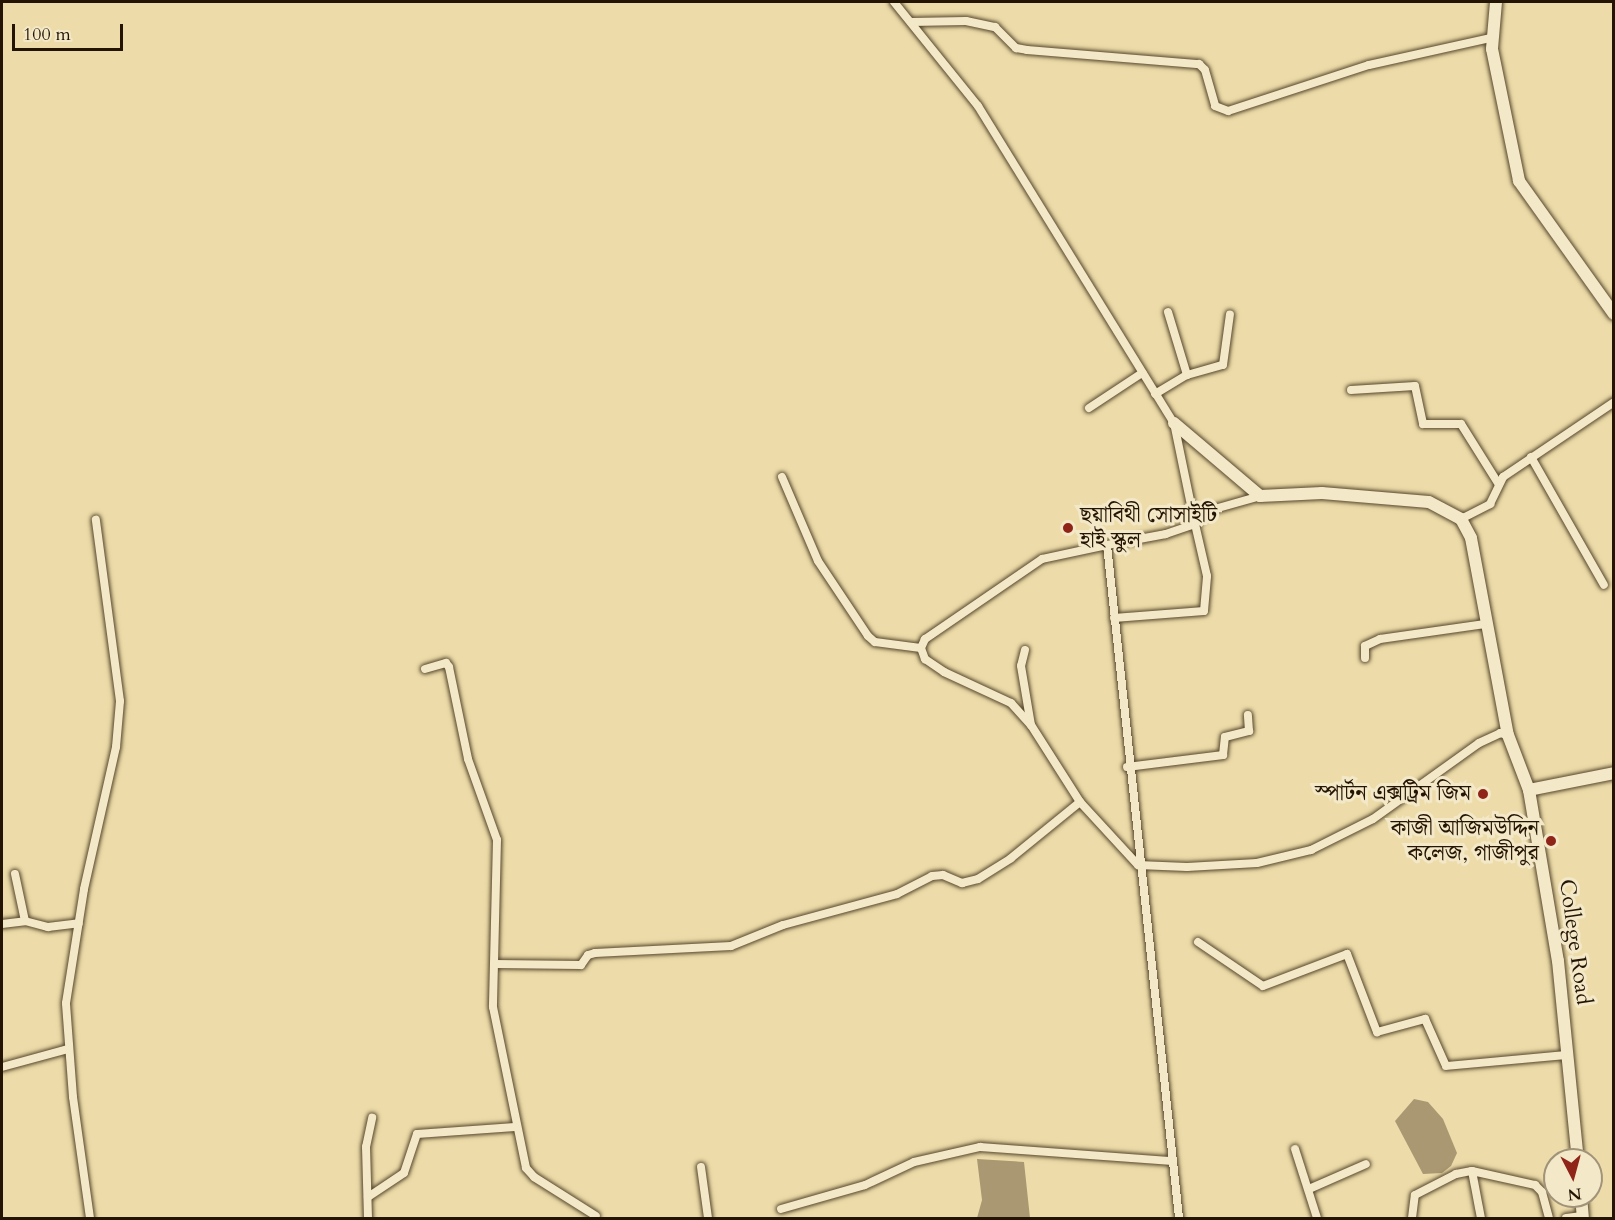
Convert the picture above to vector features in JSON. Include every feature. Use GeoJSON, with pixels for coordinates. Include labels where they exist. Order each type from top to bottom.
{"type":"FeatureCollection","features":[{"type":"Feature","properties":{"kind":"main road"},"geometry":{"type":"LineString","coordinates":[[1496,2],[1491,38],[1519,181],[1614,314]]}},
{"type":"Feature","properties":{"kind":"main road"},"geometry":{"type":"LineString","coordinates":[[1174,423],[1260,496],[1322,493],[1429,502],[1461,519]]}},
{"type":"Feature","properties":{"kind":"main road","name":"College Road"},"geometry":{"type":"LineString","coordinates":[[1461,519],[1471,538],[1485,624],[1508,735],[1529,790],[1558,961],[1577,1148]]}},
{"type":"Feature","properties":{"kind":"main road"},"geometry":{"type":"LineString","coordinates":[[1529,790],[1614,773]]}},
{"type":"Feature","properties":{"kind":"street"},"geometry":{"type":"LineString","coordinates":[[894,2],[978,106],[1174,423],[1207,576],[1208,608],[1113,618]]}},
{"type":"Feature","properties":{"kind":"street"},"geometry":{"type":"LineString","coordinates":[[911,22],[966,21],[995,27],[1016,48],[1027,50],[1199,64],[1205,70],[1215,106],[1228,111],[1369,65],[1491,38]]}},
{"type":"Feature","properties":{"kind":"street"},"geometry":{"type":"LineString","coordinates":[[1168,312],[1187,375]]}},
{"type":"Feature","properties":{"kind":"street"},"geometry":{"type":"LineString","coordinates":[[1155,394],[1187,375],[1222,365],[1230,314]]}},
{"type":"Feature","properties":{"kind":"street"},"geometry":{"type":"LineString","coordinates":[[1089,408],[1142,373]]}},
{"type":"Feature","properties":{"kind":"street"},"geometry":{"type":"LineString","coordinates":[[1351,390],[1414,386],[1423,424],[1461,424],[1498,483]]}},
{"type":"Feature","properties":{"kind":"street"},"geometry":{"type":"LineString","coordinates":[[1461,519],[1490,504],[1498,483],[1531,457],[1614,402]]}},
{"type":"Feature","properties":{"kind":"street"},"geometry":{"type":"LineString","coordinates":[[1531,457],[1604,585]]}},
{"type":"Feature","properties":{"kind":"street"},"geometry":{"type":"LineString","coordinates":[[782,477],[818,561],[868,636],[875,642],[921,648]]}},
{"type":"Feature","properties":{"kind":"street"},"geometry":{"type":"LineString","coordinates":[[1260,496],[1211,510],[1195,524],[1166,534],[1042,559],[925,639],[921,648],[925,659],[1011,703],[1031,725],[1080,802],[1138,865],[1187,867],[1257,863],[1311,850],[1373,819],[1479,743],[1500,733],[1508,735]]}},
{"type":"Feature","properties":{"kind":"street"},"geometry":{"type":"LineString","coordinates":[[90,1218],[68,1049],[66,1003],[79,923],[119,722],[108,592],[96,520]]}},
{"type":"Feature","properties":{"kind":"street"},"geometry":{"type":"LineString","coordinates":[[1107,545],[1127,767],[1179,1218]]}},
{"type":"Feature","properties":{"kind":"street"},"geometry":{"type":"LineString","coordinates":[[1365,658],[1365,646],[1380,639],[1485,624]]}},
{"type":"Feature","properties":{"kind":"street"},"geometry":{"type":"LineString","coordinates":[[1025,650],[1022,666],[1031,725]]}},
{"type":"Feature","properties":{"kind":"street"},"geometry":{"type":"LineString","coordinates":[[425,669],[446,663],[449,667],[468,759],[498,840],[493,1007],[509,1071],[515,1127],[526,1167],[534,1177],[596,1216]]}},
{"type":"Feature","properties":{"kind":"street"},"geometry":{"type":"LineString","coordinates":[[1127,767],[1223,755],[1225,737],[1249,731],[1248,716]]}},
{"type":"Feature","properties":{"kind":"street"},"geometry":{"type":"LineString","coordinates":[[495,964],[581,965],[588,955],[595,953],[731,946],[783,925],[897,894],[932,876],[943,875],[962,883],[978,879],[1011,858],[1080,802]]}},
{"type":"Feature","properties":{"kind":"street"},"geometry":{"type":"LineString","coordinates":[[15,874],[25,921]]}},
{"type":"Feature","properties":{"kind":"street"},"geometry":{"type":"LineString","coordinates":[[2,924],[25,921],[48,927],[79,923]]}},
{"type":"Feature","properties":{"kind":"street"},"geometry":{"type":"LineString","coordinates":[[1198,942],[1263,986],[1347,954],[1377,1032],[1425,1019],[1446,1066],[1568,1055]]}},
{"type":"Feature","properties":{"kind":"street"},"geometry":{"type":"LineString","coordinates":[[2,1067],[68,1049]]}},
{"type":"Feature","properties":{"kind":"street"},"geometry":{"type":"LineString","coordinates":[[368,1218],[366,1147],[372,1118]]}},
{"type":"Feature","properties":{"kind":"street"},"geometry":{"type":"LineString","coordinates":[[368,1197],[404,1173],[417,1134],[515,1127]]}},
{"type":"Feature","properties":{"kind":"street"},"geometry":{"type":"LineString","coordinates":[[781,1209],[864,1185],[914,1162],[980,1147],[1172,1161]]}},
{"type":"Feature","properties":{"kind":"street"},"geometry":{"type":"LineString","coordinates":[[1294,1149],[1317,1218]]}},
{"type":"Feature","properties":{"kind":"street"},"geometry":{"type":"LineString","coordinates":[[1309,1189],[1366,1164]]}},
{"type":"Feature","properties":{"kind":"street"},"geometry":{"type":"LineString","coordinates":[[701,1167],[708,1218]]}},
{"type":"Feature","properties":{"kind":"street"},"geometry":{"type":"LineString","coordinates":[[1472,1171],[1480,1218]]}},
{"type":"Feature","properties":{"kind":"street"},"geometry":{"type":"LineString","coordinates":[[1412,1218],[1415,1195],[1456,1174],[1472,1171],[1535,1185],[1542,1192],[1549,1218]]}},
{"type":"Feature","properties":{"kind":"street"},"geometry":{"type":"LineString","coordinates":[[1566,1218],[1583,1217]]}},
{"type":"Feature","properties":{"kind":"shaded area"},"geometry":{"type":"Polygon","coordinates":[[[1414,1099],[1428,1102],[1443,1119],[1457,1153],[1451,1166],[1442,1173],[1423,1174],[1395,1121],[1414,1099]]]}},
{"type":"Feature","properties":{"kind":"shaded area"},"geometry":{"type":"Polygon","coordinates":[[[977,1159],[1024,1162],[1030,1218],[977,1218],[982,1200],[977,1159]]]}},
{"type":"Feature","properties":{"kind":"place","name":"ছয়াবিথী সোসাইটি হাই স্কুল"},"geometry":{"type":"Point","coordinates":[1068,528]}},
{"type":"Feature","properties":{"kind":"place","name":"স্পার্টন এক্সট্রিম জিম"},"geometry":{"type":"Point","coordinates":[1483,794]}},
{"type":"Feature","properties":{"kind":"place","name":"কাজী আজিমউদ্দিন কলেজ, গাজীপুর"},"geometry":{"type":"Point","coordinates":[1551,841]}}]}
